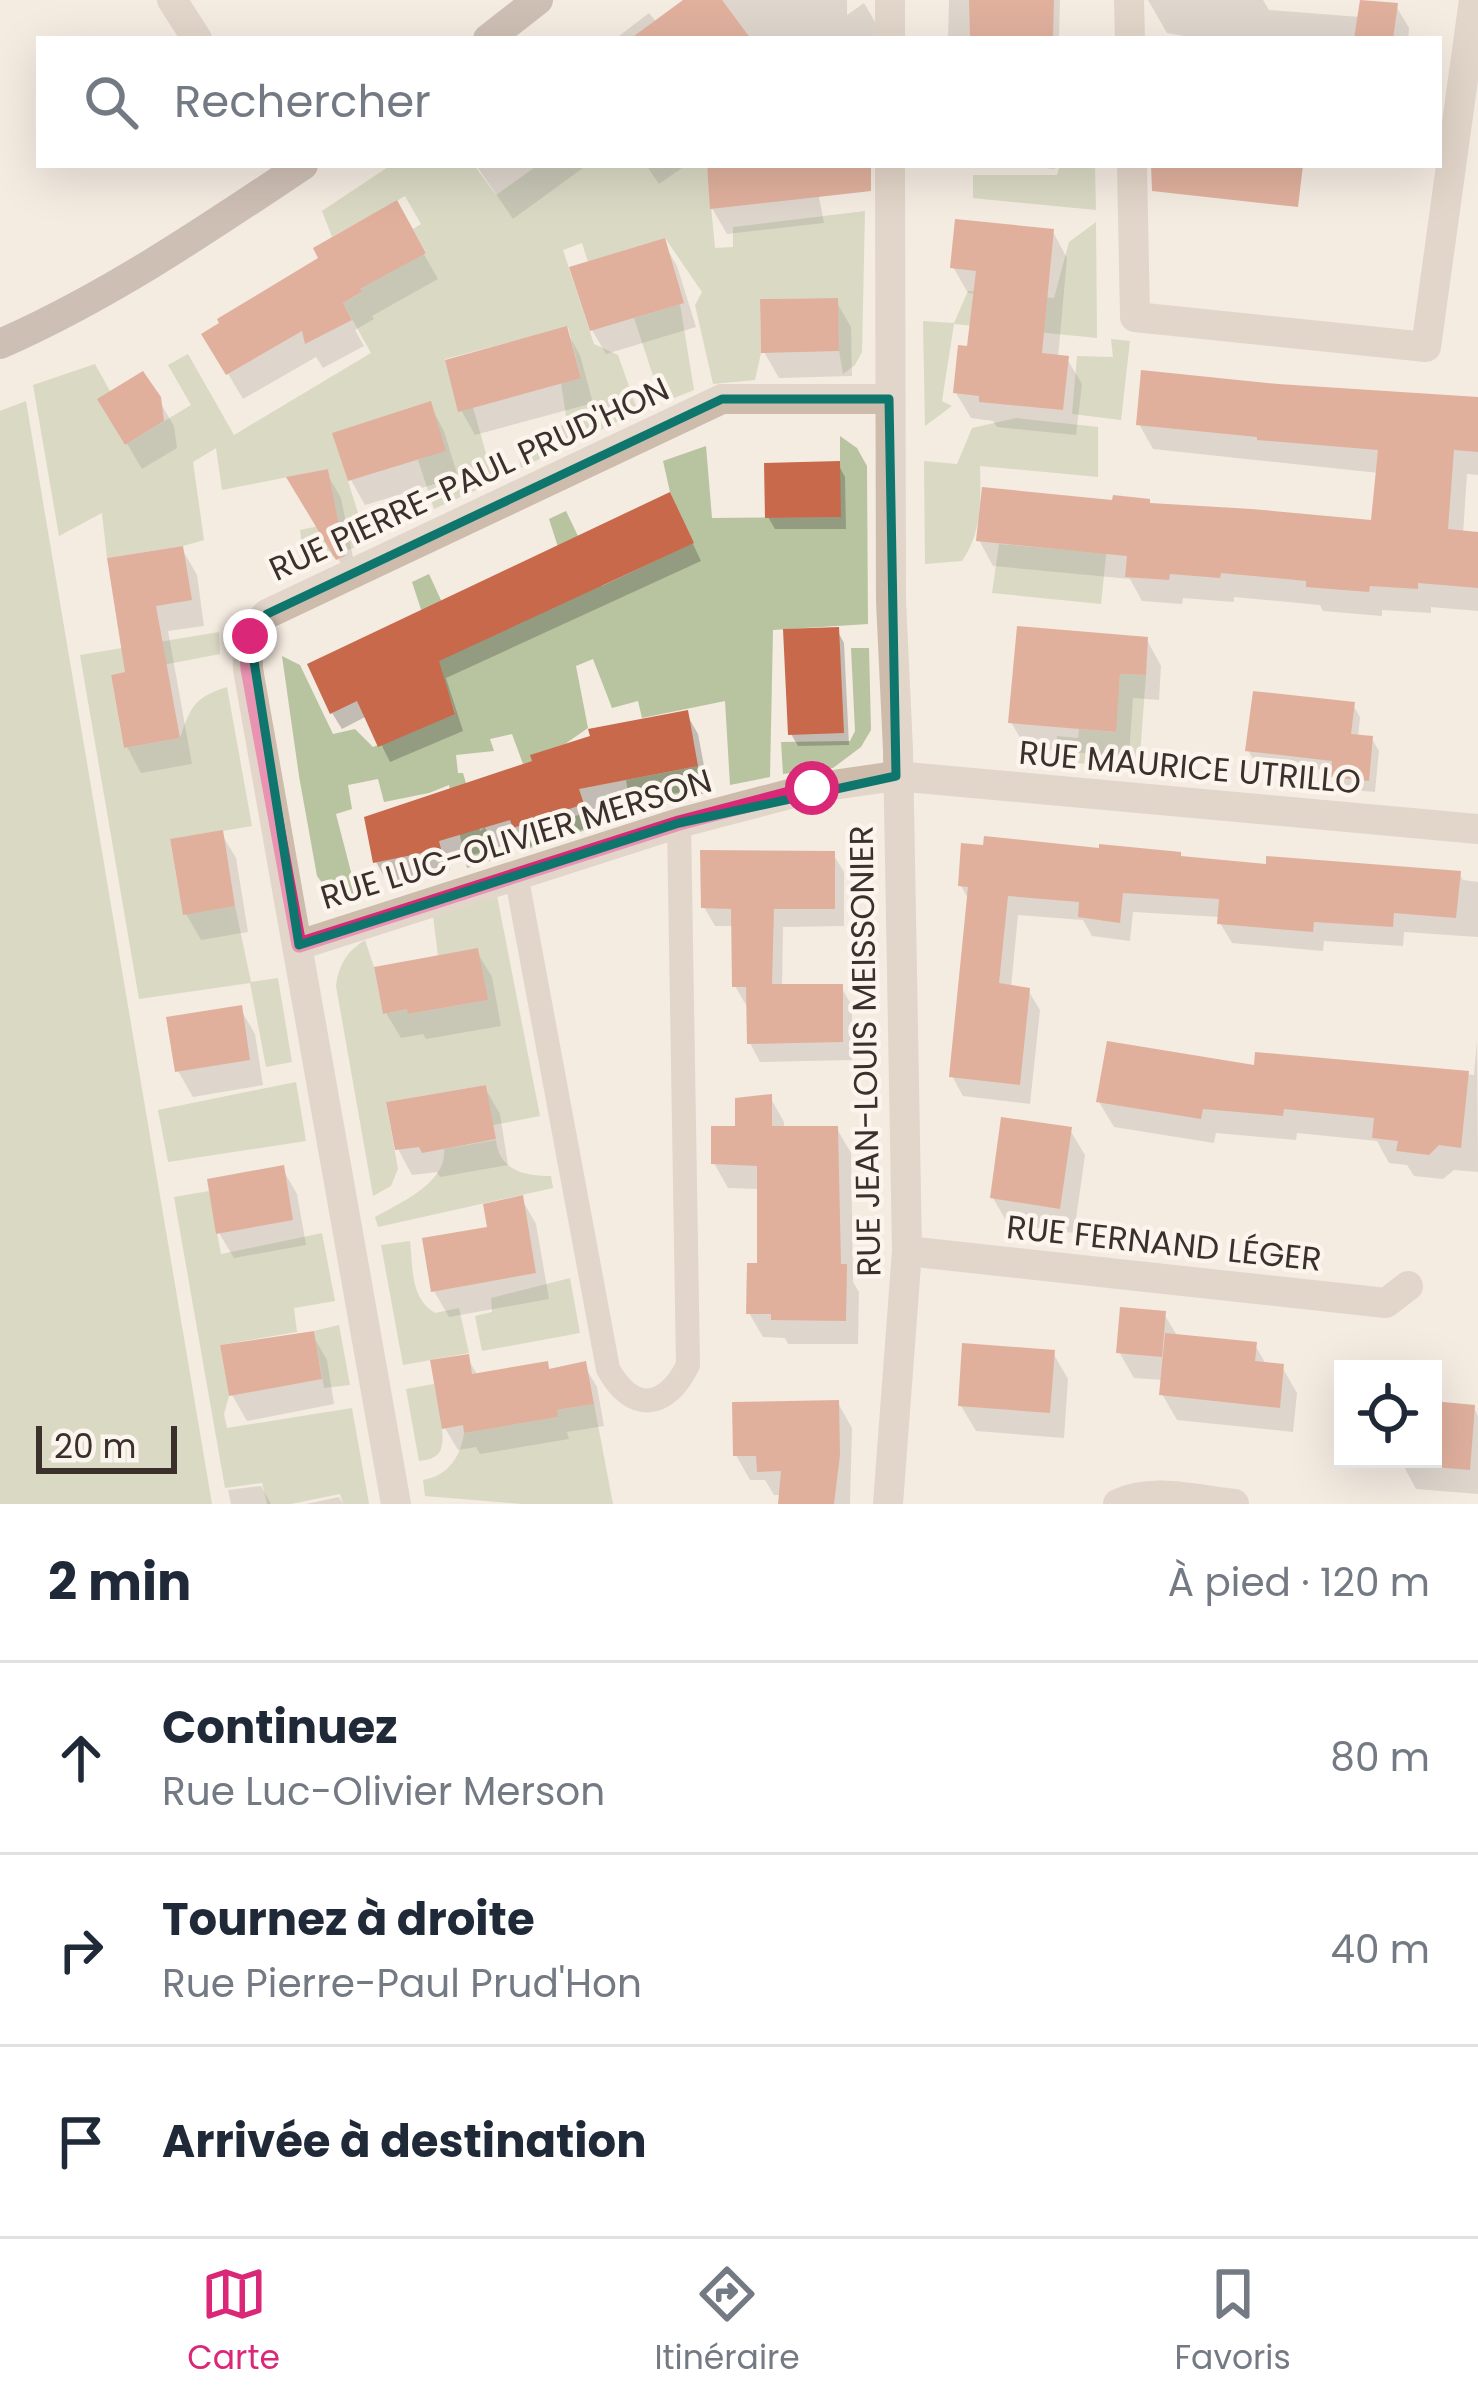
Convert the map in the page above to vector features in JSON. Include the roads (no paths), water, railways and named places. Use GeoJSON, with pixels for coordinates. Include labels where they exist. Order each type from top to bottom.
{"type":"FeatureCollection","features":[{"type":"Feature","properties":{"kind":"main road"},"geometry":{"type":"LineString","coordinates":[[492,36],[538,0]]}},
{"type":"Feature","properties":{"kind":"main road"},"geometry":{"type":"LineString","coordinates":[[0,344],[56,319],[245,206],[290,169]]}},
{"type":"Feature","properties":{"kind":"street"},"geometry":{"type":"LineString","coordinates":[[172,0],[194,36]]}},
{"type":"Feature","properties":{"kind":"street"},"geometry":{"type":"LineString","coordinates":[[890,0],[890,36]]}},
{"type":"Feature","properties":{"kind":"street"},"geometry":{"type":"LineString","coordinates":[[1129,0],[1130,36]]}},
{"type":"Feature","properties":{"kind":"street"},"geometry":{"type":"LineString","coordinates":[[1132,168],[1135,317],[1426,346],[1474,0]]}},
{"type":"Feature","properties":{"kind":"street","name":"RUE JEAN-LOUIS MEISSONIER"},"geometry":{"type":"LineString","coordinates":[[888,1504],[907,1251],[891,601],[890,168]]}},
{"type":"Feature","properties":{"kind":"street","name":"RUE PIERRE-PAUL PRUD'HON"},"geometry":{"type":"LineString","coordinates":[[396,1504],[248,669],[250,636],[267,614],[722,399],[889,399]]}},
{"type":"Feature","properties":{"kind":"street","name":"RUE LUC-OLIVIER MERSON"},"geometry":{"type":"LineString","coordinates":[[299,945],[679,823],[812,788],[896,776]]}},
{"type":"Feature","properties":{"kind":"street","name":"RUE MAURICE UTRILLO"},"geometry":{"type":"LineString","coordinates":[[896,776],[1478,829]]}},
{"type":"Feature","properties":{"kind":"street","name":"RUE FERNAND LÉGER"},"geometry":{"type":"LineString","coordinates":[[907,1251],[1386,1304],[1408,1286]]}},
{"type":"Feature","properties":{"kind":"street"},"geometry":{"type":"LineString","coordinates":[[1118,1504],[1149,1495],[1234,1504]]}},
{"type":"Feature","properties":{"kind":"lane"},"geometry":{"type":"LineString","coordinates":[[516,874],[608,1369],[618,1388],[637,1399],[653,1400],[670,1394],[688,1365],[679,823]]}}]}
